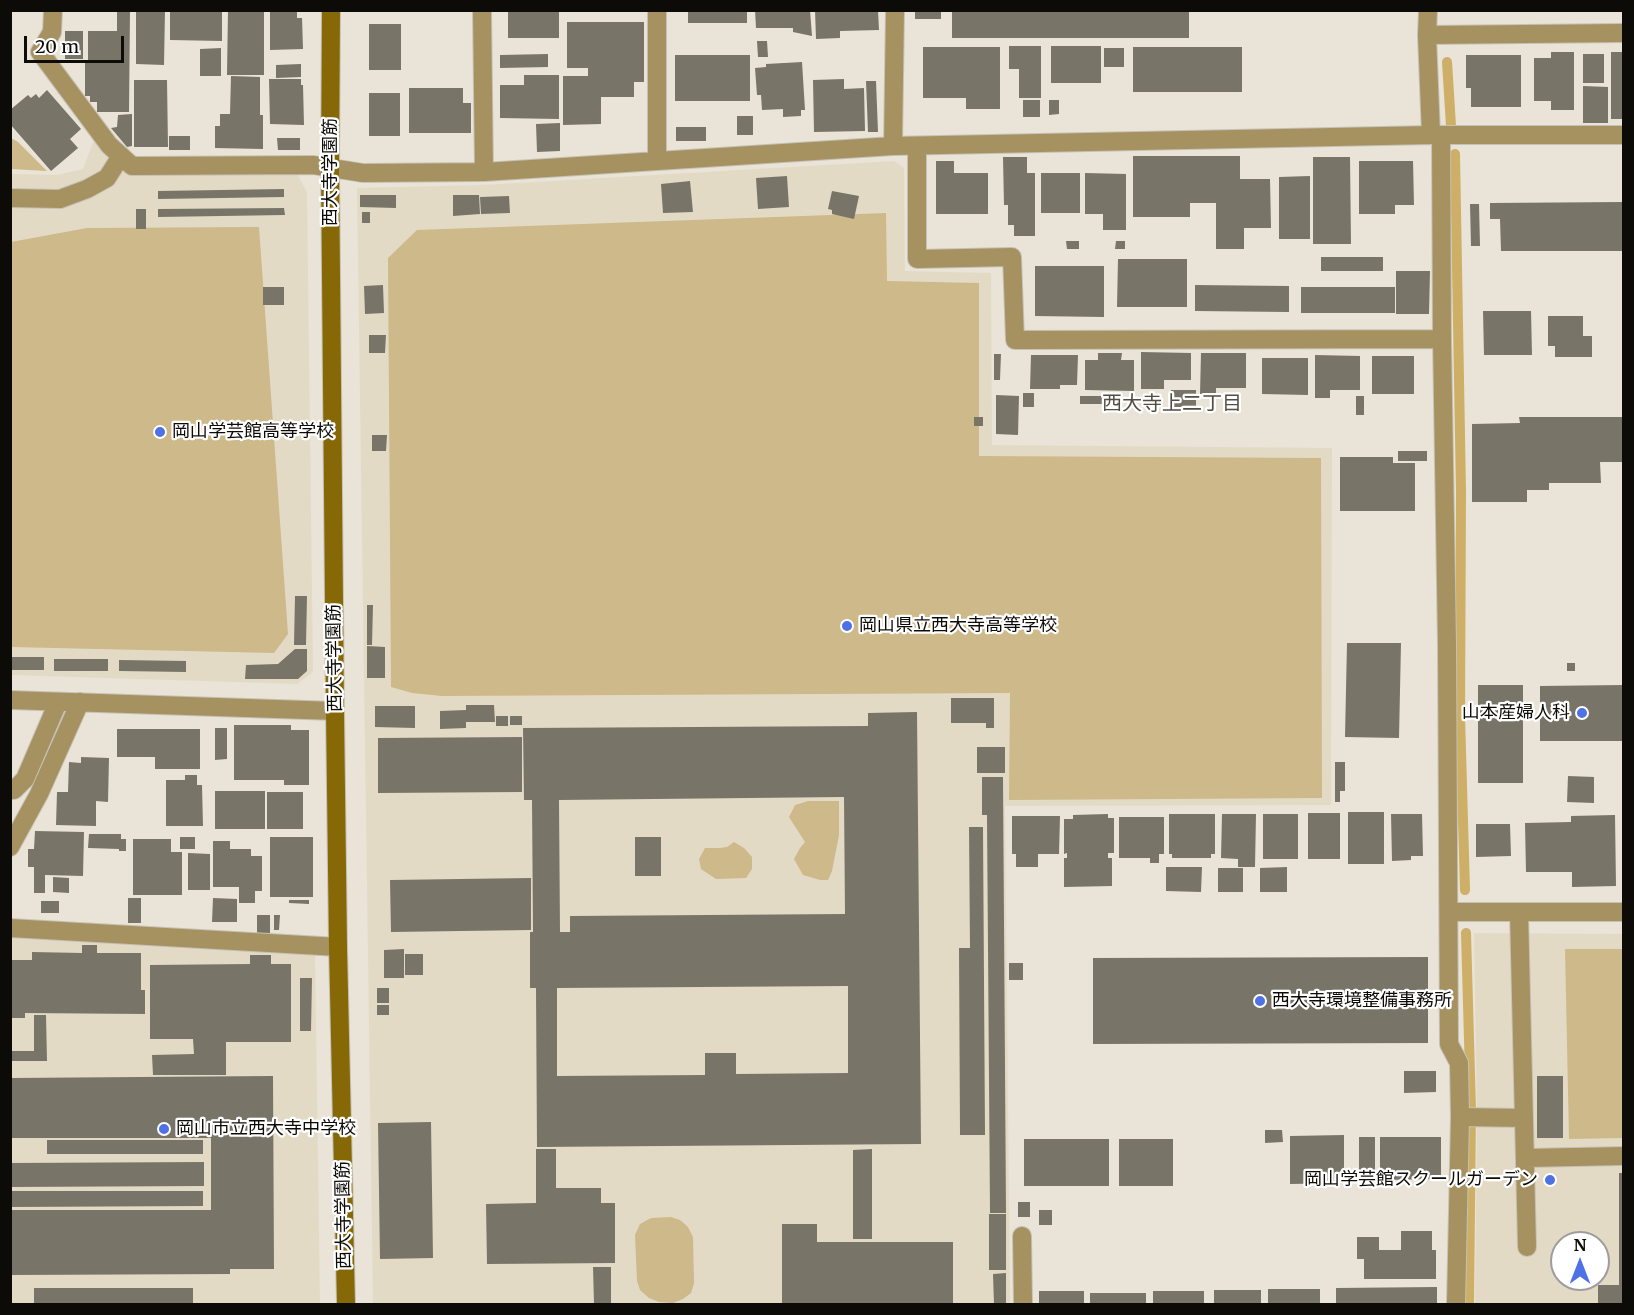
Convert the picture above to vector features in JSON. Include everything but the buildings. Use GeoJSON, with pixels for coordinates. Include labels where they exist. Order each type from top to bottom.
{"type":"FeatureCollection","features":[{"type":"Feature","properties":{"kind":"street"},"geometry":{"type":"LineString","coordinates":[[53,10],[52,32],[39,52],[109,145],[132,166],[313,165],[363,172],[484,172],[893,146],[1436,135],[1623,135]]}},
{"type":"Feature","properties":{"kind":"street","name":"西大寺学園筋"},"geometry":{"type":"LineString","coordinates":[[331,10],[330,168],[335,711],[346,1305]]}},
{"type":"Feature","properties":{"kind":"street"},"geometry":{"type":"LineString","coordinates":[[482,10],[484,172]]}},
{"type":"Feature","properties":{"kind":"street"},"geometry":{"type":"LineString","coordinates":[[657,10],[657,161]]}},
{"type":"Feature","properties":{"kind":"street"},"geometry":{"type":"LineString","coordinates":[[893,146],[895,10]]}},
{"type":"Feature","properties":{"kind":"street"},"geometry":{"type":"LineString","coordinates":[[1428,10],[1427,35],[1436,135],[1442,339],[1447,645],[1449,1044],[1459,1064],[1466,1117],[1456,1305]]}},
{"type":"Feature","properties":{"kind":"street"},"geometry":{"type":"LineString","coordinates":[[1427,35],[1623,33]]}},
{"type":"Feature","properties":{"kind":"street"},"geometry":{"type":"LineString","coordinates":[[917,146],[916,259],[1012,258],[1015,340],[1442,339]]}},
{"type":"Feature","properties":{"kind":"street"},"geometry":{"type":"LineString","coordinates":[[10,198],[60,199],[87,189],[107,178],[121,156]]}},
{"type":"Feature","properties":{"kind":"street"},"geometry":{"type":"LineString","coordinates":[[10,700],[335,711]]}},
{"type":"Feature","properties":{"kind":"street"},"geometry":{"type":"LineString","coordinates":[[10,790],[14,790],[25,779],[58,702]]}},
{"type":"Feature","properties":{"kind":"street"},"geometry":{"type":"LineString","coordinates":[[10,847],[39,794],[80,702]]}},
{"type":"Feature","properties":{"kind":"street"},"geometry":{"type":"LineString","coordinates":[[1449,912],[1623,912]]}},
{"type":"Feature","properties":{"kind":"street"},"geometry":{"type":"LineString","coordinates":[[1519,912],[1527,1247]]}},
{"type":"Feature","properties":{"kind":"street"},"geometry":{"type":"LineString","coordinates":[[10,928],[338,947]]}},
{"type":"Feature","properties":{"kind":"street"},"geometry":{"type":"LineString","coordinates":[[1466,1117],[1524,1118]]}},
{"type":"Feature","properties":{"kind":"street"},"geometry":{"type":"LineString","coordinates":[[1526,1158],[1623,1156]]}},
{"type":"Feature","properties":{"kind":"street"},"geometry":{"type":"LineString","coordinates":[[1022,1236],[1023,1305]]}},
{"type":"Feature","properties":{"kind":"shaded area"},"geometry":{"type":"Polygon","coordinates":[[[11,138],[18,142],[47,171],[11,169],[11,138]]]}},
{"type":"Feature","properties":{"kind":"shaded area","name":"岡山学芸館高等学校"},"geometry":{"type":"Polygon","coordinates":[[[94,140],[127,175],[297,174],[307,192],[313,672],[297,684],[11,675],[11,174],[57,175],[83,169],[94,140]]]}},
{"type":"Feature","properties":{"kind":"shaded area","name":"岡山県立西大寺高等学校"},"geometry":{"type":"Polygon","coordinates":[[[894,161],[904,168],[905,271],[991,273],[992,445],[1332,448],[1331,805],[1005,806],[1010,1304],[373,1304],[357,188],[483,185],[894,161]]]}},
{"type":"Feature","properties":{"kind":"shaded area"},"geometry":{"type":"Polygon","coordinates":[[[886,213],[887,281],[979,283],[979,456],[1321,458],[1322,798],[1009,800],[1010,693],[442,696],[412,693],[391,687],[388,258],[417,230],[886,213]]]}},
{"type":"Feature","properties":{"kind":"shaded area","name":"岡山学芸館高等学校"},"geometry":{"type":"Polygon","coordinates":[[[259,227],[288,634],[274,653],[11,647],[11,242],[87,228],[259,227]]]}},
{"type":"Feature","properties":{"kind":"shaded area"},"geometry":{"type":"Polygon","coordinates":[[[808,801],[839,801],[839,835],[828,880],[803,875],[794,859],[805,842],[789,817],[795,805],[808,801]]]}},
{"type":"Feature","properties":{"kind":"shaded area"},"geometry":{"type":"Polygon","coordinates":[[[734,842],[752,857],[752,869],[746,878],[716,879],[701,869],[699,859],[705,848],[727,847],[734,842]]]}},
{"type":"Feature","properties":{"kind":"shaded area","name":"岡山学芸館スクールガーデン"},"geometry":{"type":"Polygon","coordinates":[[[1474,933],[1623,934],[1623,1304],[1475,1304],[1477,1117],[1474,933]]]}},
{"type":"Feature","properties":{"kind":"shaded area","name":"岡山市立西大寺中学校"},"geometry":{"type":"Polygon","coordinates":[[[10,934],[315,954],[320,1304],[11,1304],[10,934]]]}},
{"type":"Feature","properties":{"kind":"shaded area"},"geometry":{"type":"Polygon","coordinates":[[[1565,949],[1623,949],[1623,1138],[1569,1139],[1565,949]]]}},
{"type":"Feature","properties":{"kind":"shaded area"},"geometry":{"type":"Polygon","coordinates":[[[671,1217],[680,1220],[688,1227],[693,1237],[694,1283],[691,1293],[673,1303],[659,1302],[649,1298],[640,1290],[637,1281],[635,1235],[640,1224],[651,1218],[671,1217]]]}},
{"type":"Feature","properties":{"kind":"waterway"},"geometry":{"type":"LineString","coordinates":[[1447,62],[1451,126]]}},
{"type":"Feature","properties":{"kind":"waterway"},"geometry":{"type":"LineString","coordinates":[[1455,154],[1461,492],[1460,716],[1465,890]]}},
{"type":"Feature","properties":{"kind":"waterway"},"geometry":{"type":"LineString","coordinates":[[1466,933],[1471,1110],[1469,1304]]}},
{"type":"Feature","properties":{"kind":"place","name":"岡山学芸館高等学校"},"geometry":{"type":"Point","coordinates":[160,432]}},
{"type":"Feature","properties":{"kind":"place","name":"岡山県立西大寺高等学校"},"geometry":{"type":"Point","coordinates":[847,626]}},
{"type":"Feature","properties":{"kind":"place","name":"山本産婦人科"},"geometry":{"type":"Point","coordinates":[1582,713]}},
{"type":"Feature","properties":{"kind":"place","name":"西大寺環境整備事務所"},"geometry":{"type":"Point","coordinates":[1260,1001]}},
{"type":"Feature","properties":{"kind":"place","name":"岡山市立西大寺中学校"},"geometry":{"type":"Point","coordinates":[164,1129]}},
{"type":"Feature","properties":{"kind":"place","name":"岡山学芸館スクールガーデン"},"geometry":{"type":"Point","coordinates":[1550,1180]}},
{"type":"Feature","properties":{"kind":"district","name":"西大寺上二丁目"},"geometry":{"type":"Point","coordinates":[1172,404]}}]}
